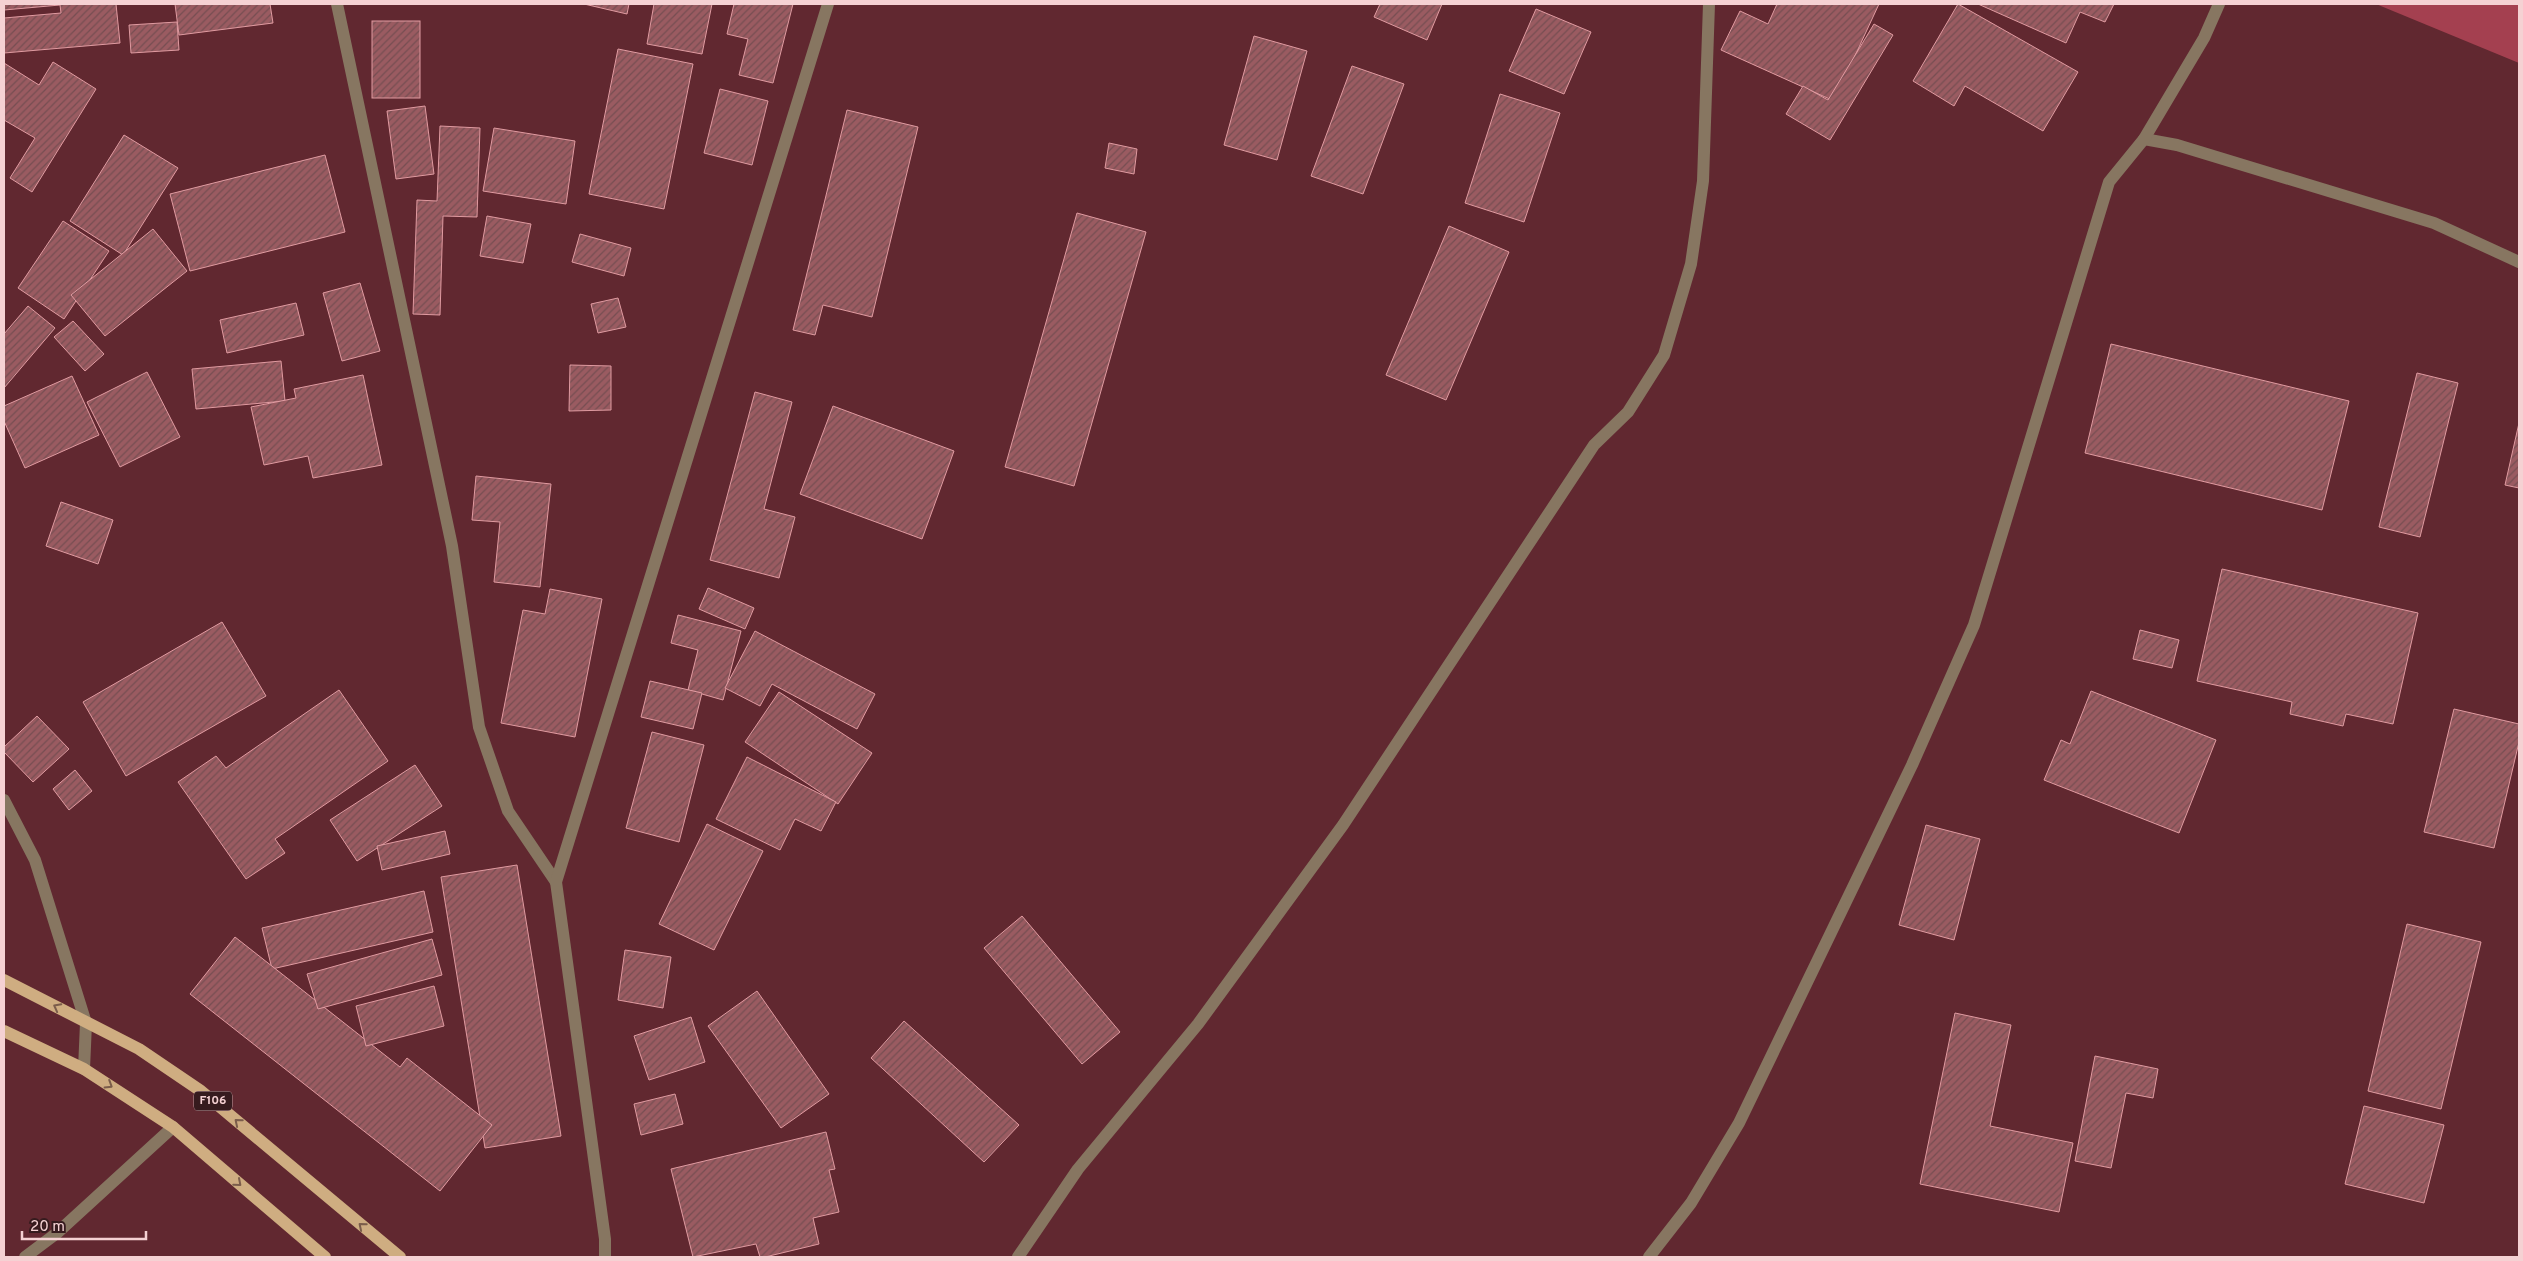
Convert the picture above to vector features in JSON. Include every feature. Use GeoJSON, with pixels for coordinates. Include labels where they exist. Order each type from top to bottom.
{"type":"FeatureCollection","features":[{"type":"Feature","properties":{"kind":"main road","name":"F106"},"geometry":{"type":"LineString","coordinates":[[4,980],[140,1049],[201,1091],[400,1257]]}},
{"type":"Feature","properties":{"kind":"main road"},"geometry":{"type":"LineString","coordinates":[[4,1031],[84,1069],[173,1127],[325,1257]]}},
{"type":"Feature","properties":{"kind":"street"},"geometry":{"type":"LineString","coordinates":[[337,4],[452,546],[479,727],[508,811],[556,882]]}},
{"type":"Feature","properties":{"kind":"street"},"geometry":{"type":"LineString","coordinates":[[605,1257],[605,1240],[556,882],[828,4]]}},
{"type":"Feature","properties":{"kind":"street"},"geometry":{"type":"LineString","coordinates":[[1018,1257],[1078,1169],[1198,1024],[1342,825],[1594,446],[1628,412],[1664,355],[1691,264],[1703,181],[1709,4]]}},
{"type":"Feature","properties":{"kind":"street"},"geometry":{"type":"LineString","coordinates":[[1648,1257],[1691,1203],[1739,1123],[1912,765],[1974,625],[2109,182],[2144,139],[2204,38],[2220,4]]}},
{"type":"Feature","properties":{"kind":"street"},"geometry":{"type":"LineString","coordinates":[[2144,139],[2178,145],[2434,223],[2519,262]]}},
{"type":"Feature","properties":{"kind":"street"},"geometry":{"type":"LineString","coordinates":[[4,800],[35,860],[86,1023],[84,1069]]}},
{"type":"Feature","properties":{"kind":"street"},"geometry":{"type":"LineString","coordinates":[[25,1257],[57,1233],[173,1127]]}},
{"type":"Feature","properties":{"kind":"shaded area"},"geometry":{"type":"Polygon","coordinates":[[[2376,4],[2519,4],[2519,63],[2376,4]]]}},
{"type":"Feature","properties":{"kind":"building"},"geometry":{"type":"Polygon","coordinates":[[[4,4],[116,4],[120,43],[4,53],[4,18],[61,13],[60,5],[4,10],[4,4]]]}},
{"type":"Feature","properties":{"kind":"building"},"geometry":{"type":"Polygon","coordinates":[[[175,4],[270,4],[273,23],[179,35],[175,4]]]}},
{"type":"Feature","properties":{"kind":"building"},"geometry":{"type":"Polygon","coordinates":[[[584,4],[629,4],[627,14],[584,4]]]}},
{"type":"Feature","properties":{"kind":"building"},"geometry":{"type":"Polygon","coordinates":[[[654,4],[712,4],[702,54],[647,44],[654,4]]]}},
{"type":"Feature","properties":{"kind":"building"},"geometry":{"type":"Polygon","coordinates":[[[734,4],[793,4],[773,83],[739,75],[748,39],[727,34],[734,4]]]}},
{"type":"Feature","properties":{"kind":"building"},"geometry":{"type":"Polygon","coordinates":[[[1380,4],[1442,4],[1427,40],[1374,17],[1380,4]]]}},
{"type":"Feature","properties":{"kind":"building"},"geometry":{"type":"Polygon","coordinates":[[[1777,4],[1879,4],[1834,101],[1721,50],[1740,11],[1768,24],[1777,4]]]}},
{"type":"Feature","properties":{"kind":"building"},"geometry":{"type":"Polygon","coordinates":[[[1958,4],[2078,72],[2043,131],[1965,86],[1954,106],[1913,81],[1958,4]]]}},
{"type":"Feature","properties":{"kind":"building"},"geometry":{"type":"Polygon","coordinates":[[[1978,4],[2114,4],[2105,22],[2080,12],[2066,43],[1978,4]]]}},
{"type":"Feature","properties":{"kind":"building"},"geometry":{"type":"Polygon","coordinates":[[[1536,9],[1591,32],[1564,94],[1509,71],[1536,9]]]}},
{"type":"Feature","properties":{"kind":"building"},"geometry":{"type":"Polygon","coordinates":[[[372,21],[420,21],[420,98],[372,98],[372,21]]]}},
{"type":"Feature","properties":{"kind":"building"},"geometry":{"type":"Polygon","coordinates":[[[177,22],[179,50],[131,53],[129,25],[177,22]]]}},
{"type":"Feature","properties":{"kind":"building"},"geometry":{"type":"Polygon","coordinates":[[[1874,24],[1893,35],[1830,140],[1786,114],[1803,86],[1828,100],[1874,24]]]}},
{"type":"Feature","properties":{"kind":"building"},"geometry":{"type":"Polygon","coordinates":[[[1254,36],[1307,51],[1277,160],[1224,145],[1254,36]]]}},
{"type":"Feature","properties":{"kind":"building"},"geometry":{"type":"Polygon","coordinates":[[[618,49],[693,64],[664,209],[589,194],[618,49]]]}},
{"type":"Feature","properties":{"kind":"building"},"geometry":{"type":"Polygon","coordinates":[[[53,62],[96,89],[32,192],[10,178],[35,138],[4,120],[4,63],[39,85],[53,62]]]}},
{"type":"Feature","properties":{"kind":"building"},"geometry":{"type":"Polygon","coordinates":[[[1352,66],[1404,84],[1363,194],[1311,176],[1352,66]]]}},
{"type":"Feature","properties":{"kind":"building"},"geometry":{"type":"Polygon","coordinates":[[[720,89],[768,101],[752,165],[704,153],[720,89]]]}},
{"type":"Feature","properties":{"kind":"building"},"geometry":{"type":"Polygon","coordinates":[[[1500,94],[1560,113],[1524,222],[1465,203],[1500,94]]]}},
{"type":"Feature","properties":{"kind":"building"},"geometry":{"type":"Polygon","coordinates":[[[425,106],[434,174],[396,179],[387,111],[425,106]]]}},
{"type":"Feature","properties":{"kind":"building"},"geometry":{"type":"Polygon","coordinates":[[[847,110],[918,127],[872,317],[823,305],[815,335],[793,330],[847,110]]]}},
{"type":"Feature","properties":{"kind":"building"},"geometry":{"type":"Polygon","coordinates":[[[440,126],[480,128],[477,217],[443,216],[440,315],[413,314],[417,200],[437,201],[440,126]]]}},
{"type":"Feature","properties":{"kind":"building"},"geometry":{"type":"Polygon","coordinates":[[[494,128],[575,141],[566,204],[483,191],[494,128]]]}},
{"type":"Feature","properties":{"kind":"building"},"geometry":{"type":"Polygon","coordinates":[[[124,135],[178,168],[123,255],[70,221],[124,135]]]}},
{"type":"Feature","properties":{"kind":"building"},"geometry":{"type":"Polygon","coordinates":[[[1109,143],[1137,149],[1134,174],[1105,168],[1109,143]]]}},
{"type":"Feature","properties":{"kind":"building"},"geometry":{"type":"Polygon","coordinates":[[[325,155],[345,232],[190,271],[170,194],[325,155]]]}},
{"type":"Feature","properties":{"kind":"building"},"geometry":{"type":"Polygon","coordinates":[[[1077,213],[1146,232],[1074,486],[1005,467],[1077,213]]]}},
{"type":"Feature","properties":{"kind":"building"},"geometry":{"type":"Polygon","coordinates":[[[487,216],[531,224],[523,263],[480,256],[487,216]]]}},
{"type":"Feature","properties":{"kind":"building"},"geometry":{"type":"Polygon","coordinates":[[[63,221],[109,251],[64,319],[18,288],[63,221]]]}},
{"type":"Feature","properties":{"kind":"building"},"geometry":{"type":"Polygon","coordinates":[[[1449,226],[1509,252],[1446,400],[1386,375],[1449,226]]]}},
{"type":"Feature","properties":{"kind":"building"},"geometry":{"type":"Polygon","coordinates":[[[153,229],[187,271],[105,336],[71,295],[153,229]]]}},
{"type":"Feature","properties":{"kind":"building"},"geometry":{"type":"Polygon","coordinates":[[[580,234],[631,248],[624,276],[572,262],[580,234]]]}},
{"type":"Feature","properties":{"kind":"building"},"geometry":{"type":"Polygon","coordinates":[[[360,283],[380,351],[342,361],[323,293],[360,283]]]}},
{"type":"Feature","properties":{"kind":"building"},"geometry":{"type":"Polygon","coordinates":[[[618,298],[626,327],[598,333],[591,304],[618,298]]]}},
{"type":"Feature","properties":{"kind":"building"},"geometry":{"type":"Polygon","coordinates":[[[296,303],[304,335],[227,353],[220,320],[296,303]]]}},
{"type":"Feature","properties":{"kind":"building"},"geometry":{"type":"Polygon","coordinates":[[[28,306],[55,328],[4,388],[4,334],[28,306]]]}},
{"type":"Feature","properties":{"kind":"building"},"geometry":{"type":"Polygon","coordinates":[[[73,321],[104,354],[85,371],[54,337],[73,321]]]}},
{"type":"Feature","properties":{"kind":"building"},"geometry":{"type":"Polygon","coordinates":[[[2111,344],[2349,401],[2322,510],[2085,453],[2111,344]]]}},
{"type":"Feature","properties":{"kind":"building"},"geometry":{"type":"Polygon","coordinates":[[[281,361],[285,401],[196,409],[192,369],[281,361]]]}},
{"type":"Feature","properties":{"kind":"building"},"geometry":{"type":"Polygon","coordinates":[[[570,365],[611,366],[611,410],[569,411],[570,365]]]}},
{"type":"Feature","properties":{"kind":"building"},"geometry":{"type":"Polygon","coordinates":[[[147,372],[180,437],[120,467],[87,402],[147,372]]]}},
{"type":"Feature","properties":{"kind":"building"},"geometry":{"type":"Polygon","coordinates":[[[2417,373],[2458,383],[2420,537],[2379,527],[2417,373]]]}},
{"type":"Feature","properties":{"kind":"building"},"geometry":{"type":"Polygon","coordinates":[[[363,375],[382,465],[313,478],[308,456],[264,465],[251,407],[296,398],[294,389],[363,375]]]}},
{"type":"Feature","properties":{"kind":"building"},"geometry":{"type":"Polygon","coordinates":[[[72,376],[99,435],[25,468],[4,421],[4,406],[72,376]]]}},
{"type":"Feature","properties":{"kind":"building"},"geometry":{"type":"Polygon","coordinates":[[[755,392],[792,402],[764,509],[795,517],[779,578],[710,560],[755,392]]]}},
{"type":"Feature","properties":{"kind":"building"},"geometry":{"type":"Polygon","coordinates":[[[833,406],[954,451],[922,539],[800,494],[833,406]]]}},
{"type":"Feature","properties":{"kind":"building"},"geometry":{"type":"Polygon","coordinates":[[[2519,423],[2519,488],[2505,485],[2519,423]]]}},
{"type":"Feature","properties":{"kind":"building"},"geometry":{"type":"Polygon","coordinates":[[[476,476],[551,484],[540,587],[494,582],[500,522],[472,520],[476,476]]]}},
{"type":"Feature","properties":{"kind":"building"},"geometry":{"type":"Polygon","coordinates":[[[61,502],[113,520],[98,564],[46,546],[61,502]]]}},
{"type":"Feature","properties":{"kind":"building"},"geometry":{"type":"Polygon","coordinates":[[[2222,569],[2418,613],[2393,724],[2346,714],[2343,726],[2290,714],[2292,702],[2197,681],[2222,569]]]}},
{"type":"Feature","properties":{"kind":"building"},"geometry":{"type":"Polygon","coordinates":[[[708,588],[754,608],[745,629],[699,609],[708,588]]]}},
{"type":"Feature","properties":{"kind":"building"},"geometry":{"type":"Polygon","coordinates":[[[550,589],[602,599],[575,737],[501,723],[523,610],[545,614],[550,589]]]}},
{"type":"Feature","properties":{"kind":"building"},"geometry":{"type":"Polygon","coordinates":[[[678,615],[741,631],[723,700],[688,690],[698,650],[671,643],[678,615]]]}},
{"type":"Feature","properties":{"kind":"building"},"geometry":{"type":"Polygon","coordinates":[[[222,622],[266,696],[126,776],[83,702],[222,622]]]}},
{"type":"Feature","properties":{"kind":"building"},"geometry":{"type":"Polygon","coordinates":[[[2140,630],[2179,640],[2172,668],[2133,659],[2140,630]]]}},
{"type":"Feature","properties":{"kind":"building"},"geometry":{"type":"Polygon","coordinates":[[[755,631],[875,694],[857,729],[772,684],[760,706],[725,688],[755,631]]]}},
{"type":"Feature","properties":{"kind":"building"},"geometry":{"type":"Polygon","coordinates":[[[650,681],[702,693],[693,729],[641,717],[650,681]]]}},
{"type":"Feature","properties":{"kind":"building"},"geometry":{"type":"Polygon","coordinates":[[[339,690],[388,761],[275,839],[285,853],[246,879],[178,782],[216,756],[226,768],[339,690]]]}},
{"type":"Feature","properties":{"kind":"building"},"geometry":{"type":"Polygon","coordinates":[[[2091,691],[2216,740],[2179,833],[2044,780],[2061,740],[2070,744],[2091,691]]]}},
{"type":"Feature","properties":{"kind":"building"},"geometry":{"type":"Polygon","coordinates":[[[779,692],[872,753],[838,804],[745,742],[779,692]]]}},
{"type":"Feature","properties":{"kind":"building"},"geometry":{"type":"Polygon","coordinates":[[[2454,709],[2519,724],[2519,742],[2494,848],[2424,832],[2454,709]]]}},
{"type":"Feature","properties":{"kind":"building"},"geometry":{"type":"Polygon","coordinates":[[[37,716],[69,749],[33,782],[4,752],[4,747],[37,716]]]}},
{"type":"Feature","properties":{"kind":"building"},"geometry":{"type":"Polygon","coordinates":[[[652,732],[704,745],[679,842],[626,828],[652,732]]]}},
{"type":"Feature","properties":{"kind":"building"},"geometry":{"type":"Polygon","coordinates":[[[747,757],[836,802],[821,831],[795,819],[780,850],[716,819],[747,757]]]}},
{"type":"Feature","properties":{"kind":"building"},"geometry":{"type":"Polygon","coordinates":[[[415,765],[442,806],[357,861],[330,820],[415,765]]]}},
{"type":"Feature","properties":{"kind":"building"},"geometry":{"type":"Polygon","coordinates":[[[75,770],[92,791],[69,810],[53,789],[75,770]]]}},
{"type":"Feature","properties":{"kind":"building"},"geometry":{"type":"Polygon","coordinates":[[[707,824],[763,851],[714,950],[659,924],[707,824]]]}},
{"type":"Feature","properties":{"kind":"building"},"geometry":{"type":"Polygon","coordinates":[[[1926,825],[1980,839],[1954,940],[1899,925],[1926,825]]]}},
{"type":"Feature","properties":{"kind":"building"},"geometry":{"type":"Polygon","coordinates":[[[445,831],[450,854],[382,870],[377,846],[445,831]]]}},
{"type":"Feature","properties":{"kind":"building"},"geometry":{"type":"Polygon","coordinates":[[[517,865],[561,1136],[485,1148],[441,877],[517,865]]]}},
{"type":"Feature","properties":{"kind":"building"},"geometry":{"type":"Polygon","coordinates":[[[424,891],[433,932],[272,969],[262,928],[424,891]]]}},
{"type":"Feature","properties":{"kind":"building"},"geometry":{"type":"Polygon","coordinates":[[[1022,916],[1120,1032],[1082,1064],[984,948],[1022,916]]]}},
{"type":"Feature","properties":{"kind":"building"},"geometry":{"type":"Polygon","coordinates":[[[2407,924],[2481,942],[2441,1109],[2368,1091],[2407,924]]]}},
{"type":"Feature","properties":{"kind":"building"},"geometry":{"type":"Polygon","coordinates":[[[235,937],[400,1067],[407,1058],[492,1125],[440,1191],[190,994],[235,937]]]}},
{"type":"Feature","properties":{"kind":"building"},"geometry":{"type":"Polygon","coordinates":[[[432,939],[442,975],[318,1009],[307,974],[432,939]]]}},
{"type":"Feature","properties":{"kind":"building"},"geometry":{"type":"Polygon","coordinates":[[[625,950],[671,957],[663,1008],[618,1000],[625,950]]]}},
{"type":"Feature","properties":{"kind":"building"},"geometry":{"type":"Polygon","coordinates":[[[434,986],[444,1026],[366,1046],[356,1006],[434,986]]]}},
{"type":"Feature","properties":{"kind":"building"},"geometry":{"type":"Polygon","coordinates":[[[757,991],[829,1094],[781,1128],[708,1026],[757,991]]]}},
{"type":"Feature","properties":{"kind":"building"},"geometry":{"type":"Polygon","coordinates":[[[1955,1013],[2011,1025],[1990,1126],[2073,1143],[2059,1212],[1920,1184],[1955,1013]]]}},
{"type":"Feature","properties":{"kind":"building"},"geometry":{"type":"Polygon","coordinates":[[[691,1017],[705,1062],[649,1080],[634,1036],[691,1017]]]}},
{"type":"Feature","properties":{"kind":"building"},"geometry":{"type":"Polygon","coordinates":[[[904,1021],[1019,1125],[984,1162],[871,1058],[904,1021]]]}},
{"type":"Feature","properties":{"kind":"building"},"geometry":{"type":"Polygon","coordinates":[[[2095,1056],[2158,1069],[2153,1098],[2126,1093],[2111,1168],[2075,1161],[2095,1056]]]}},
{"type":"Feature","properties":{"kind":"building"},"geometry":{"type":"Polygon","coordinates":[[[675,1094],[683,1124],[641,1135],[634,1104],[675,1094]]]}},
{"type":"Feature","properties":{"kind":"building"},"geometry":{"type":"Polygon","coordinates":[[[2364,1106],[2444,1125],[2424,1203],[2345,1184],[2364,1106]]]}},
{"type":"Feature","properties":{"kind":"building"},"geometry":{"type":"Polygon","coordinates":[[[826,1132],[835,1169],[829,1170],[839,1212],[813,1218],[819,1244],[765,1257],[760,1257],[756,1244],[693,1257],[671,1169],[826,1132]]]}}]}
